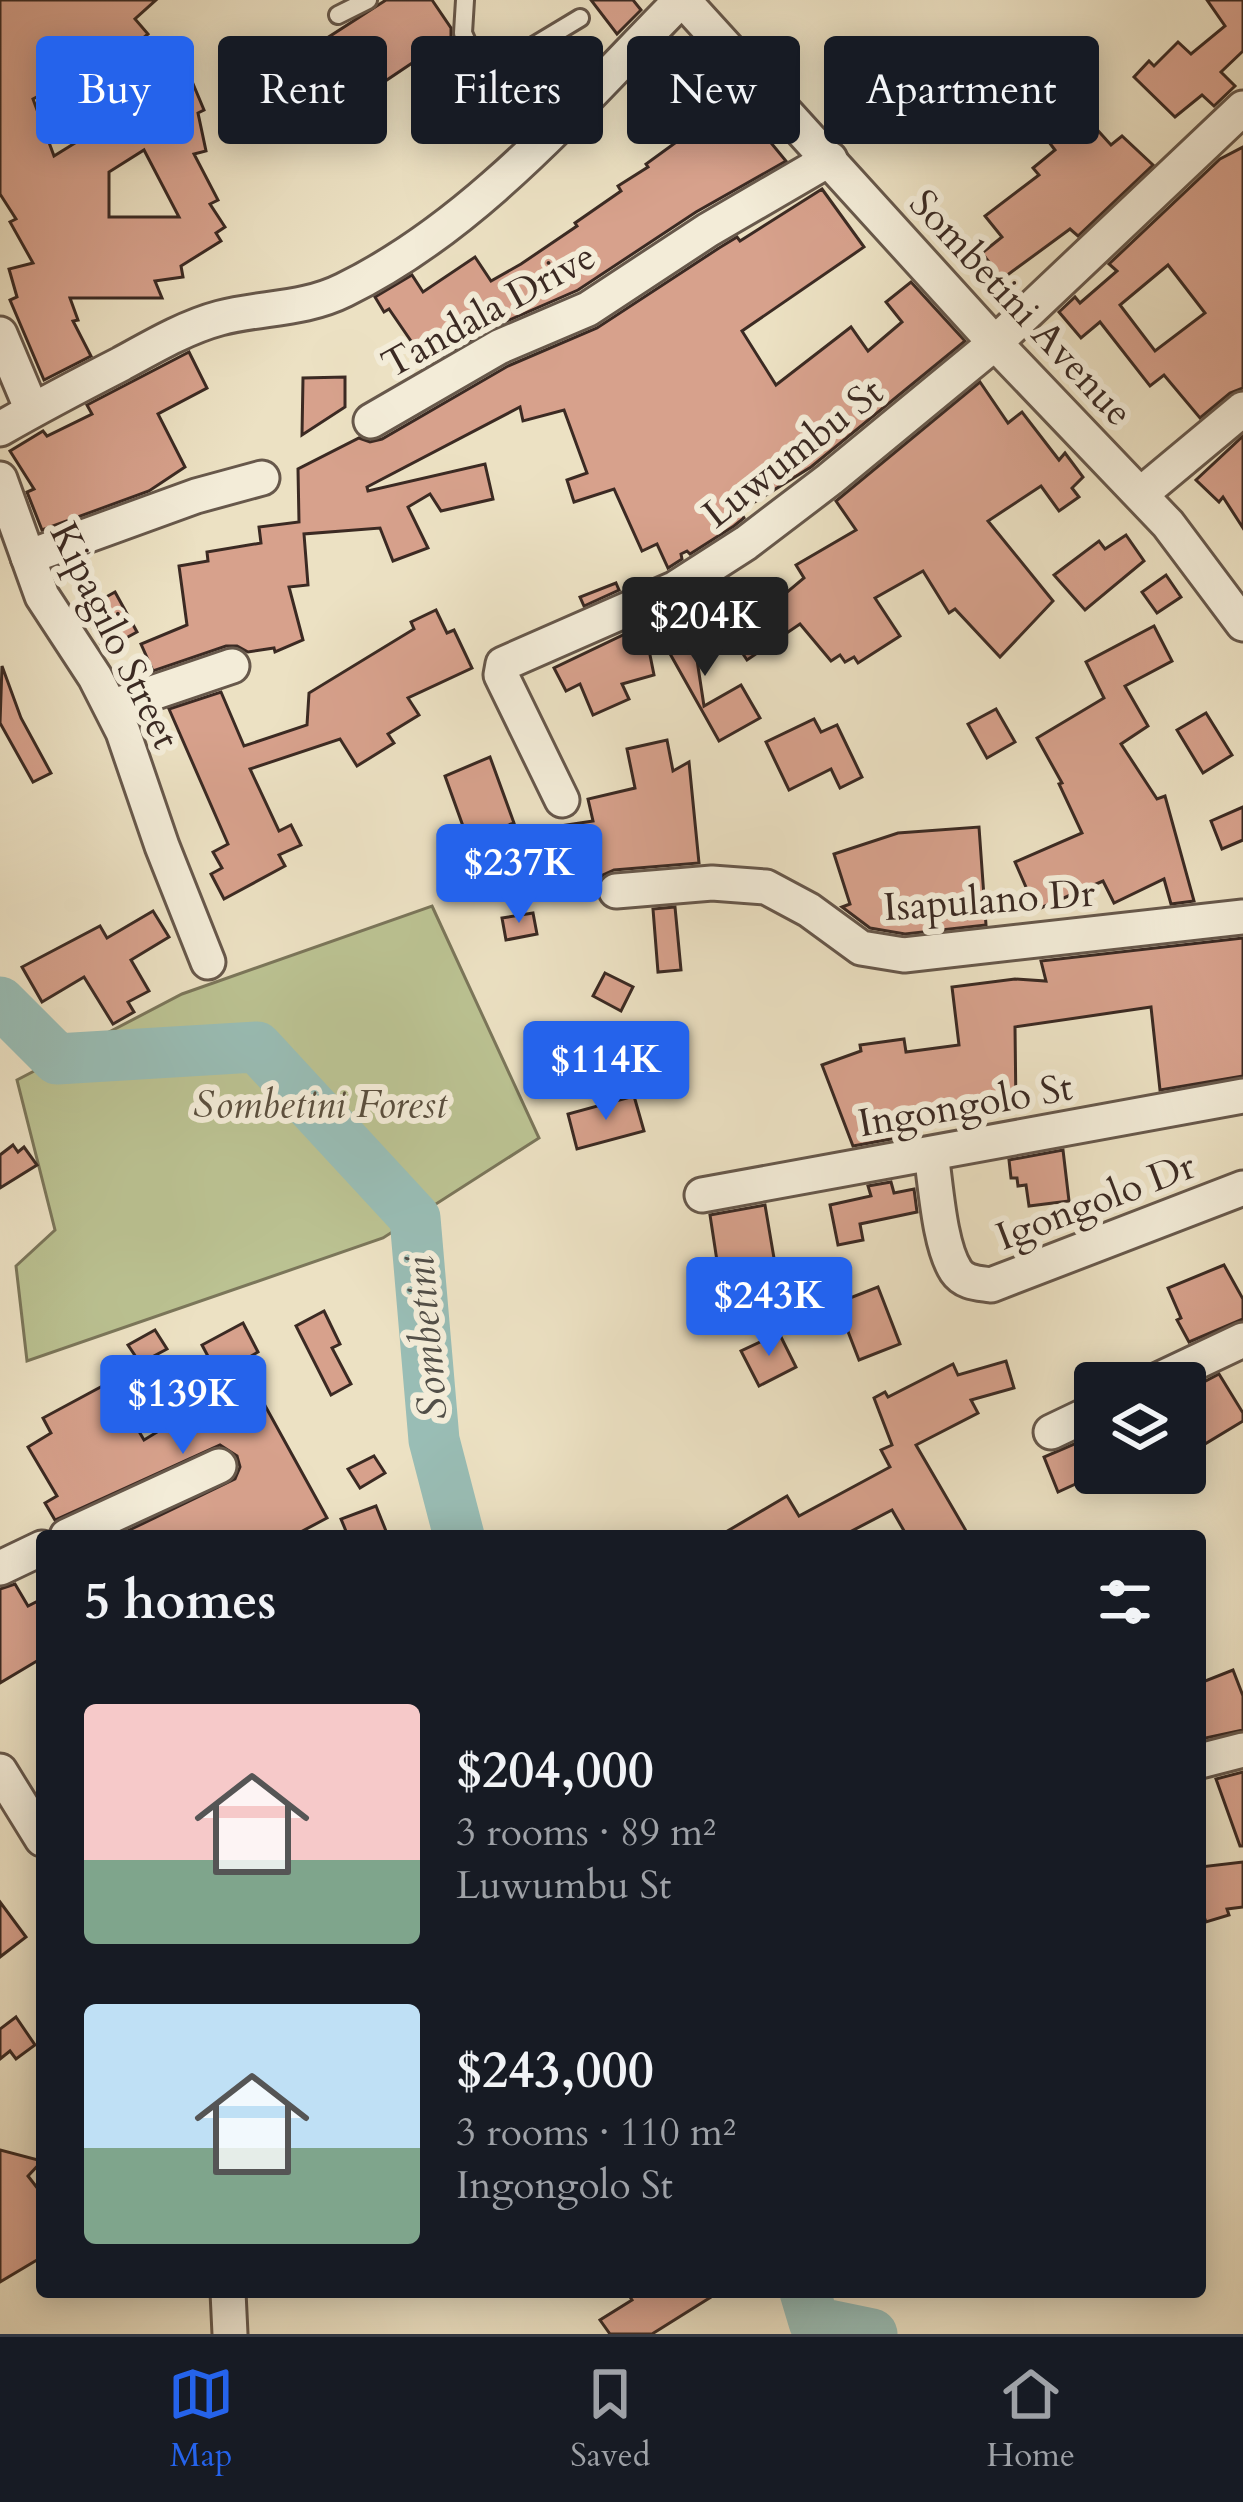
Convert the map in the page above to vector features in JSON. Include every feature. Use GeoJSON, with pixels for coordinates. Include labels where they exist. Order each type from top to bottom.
{"type":"FeatureCollection","features":[{"type":"Feature","properties":{"kind":"street","name":"Sombetini Avenue"},"geometry":{"type":"LineString","coordinates":[[682,0],[995,343],[1141,494],[1243,624]]}},
{"type":"Feature","properties":{"kind":"street"},"geometry":{"type":"LineString","coordinates":[[0,429],[179,334],[217,319],[314,303],[419,246],[454,222],[550,133],[682,0]]}},
{"type":"Feature","properties":{"kind":"street"},"geometry":{"type":"LineString","coordinates":[[995,343],[1243,108]]}},
{"type":"Feature","properties":{"kind":"street","name":"Tandala Drive"},"geometry":{"type":"LineString","coordinates":[[371,421],[499,347],[588,309],[708,230],[830,159]]}},
{"type":"Feature","properties":{"kind":"street"},"geometry":{"type":"LineString","coordinates":[[0,334],[32,410]]}},
{"type":"Feature","properties":{"kind":"street","name":"Luwumbu St"},"geometry":{"type":"LineString","coordinates":[[562,800],[502,675],[502,664],[631,610],[714,566],[995,343]]}},
{"type":"Feature","properties":{"kind":"street"},"geometry":{"type":"LineString","coordinates":[[1141,494],[1243,410]]}},
{"type":"Feature","properties":{"kind":"street"},"geometry":{"type":"LineString","coordinates":[[28,557],[196,496],[262,478]]}},
{"type":"Feature","properties":{"kind":"street","name":"Kipagilo Street"},"geometry":{"type":"LineString","coordinates":[[0,479],[49,607],[111,707],[208,962]]}},
{"type":"Feature","properties":{"kind":"street"},"geometry":{"type":"LineString","coordinates":[[111,707],[232,666]]}},
{"type":"Feature","properties":{"kind":"street","name":"Isapulano Dr"},"geometry":{"type":"LineString","coordinates":[[616,891],[712,883],[766,886],[861,948],[904,956],[1243,917]]}},
{"type":"Feature","properties":{"kind":"street","name":"Ingongolo St"},"geometry":{"type":"LineString","coordinates":[[702,1195],[1243,1096]]}},
{"type":"Feature","properties":{"kind":"street","name":"Igongolo Dr"},"geometry":{"type":"LineString","coordinates":[[931,1154],[956,1272],[969,1282],[991,1285],[1243,1188]]}},
{"type":"Feature","properties":{"kind":"street"},"geometry":{"type":"LineString","coordinates":[[1196,1362],[1243,1340]]}},
{"type":"Feature","properties":{"kind":"street"},"geometry":{"type":"LineString","coordinates":[[1051,1432],[1074,1421]]}},
{"type":"Feature","properties":{"kind":"street"},"geometry":{"type":"LineString","coordinates":[[80,1530],[219,1466]]}},
{"type":"Feature","properties":{"kind":"street"},"geometry":{"type":"LineString","coordinates":[[0,1568],[36,1551]]}},
{"type":"Feature","properties":{"kind":"street"},"geometry":{"type":"LineString","coordinates":[[1206,1759],[1243,1750]]}},
{"type":"Feature","properties":{"kind":"street"},"geometry":{"type":"LineString","coordinates":[[0,1771],[36,1829]]}},
{"type":"Feature","properties":{"kind":"street"},"geometry":{"type":"LineString","coordinates":[[228,2298],[230,2334]]}},
{"type":"Feature","properties":{"kind":"lane"},"geometry":{"type":"LineString","coordinates":[[338,15],[368,0]]}},
{"type":"Feature","properties":{"kind":"lane"},"geometry":{"type":"LineString","coordinates":[[465,0],[463,33],[474,58],[502,65],[580,18]]}},
{"type":"Feature","properties":{"kind":"green space","name":"Sombetini Forest"},"geometry":{"type":"Polygon","coordinates":[[[432,906],[539,1138],[383,1238],[27,1361],[16,1266],[55,1230],[17,1080],[182,994],[432,906]]]}},
{"type":"Feature","properties":{"kind":"building"},"geometry":{"type":"Polygon","coordinates":[[[0,0],[156,0],[135,19],[146,36],[36,36],[36,144],[50,144],[54,156],[73,144],[194,144],[194,86],[204,110],[198,113],[206,151],[194,154],[218,200],[210,204],[225,227],[216,233],[221,241],[181,266],[183,277],[155,281],[162,298],[70,298],[78,320],[73,321],[91,356],[44,380],[10,300],[17,297],[9,269],[33,263],[10,222],[16,219],[0,194],[0,0]],[[144,150],[109,172],[109,217],[179,217],[144,150]]]}},
{"type":"Feature","properties":{"kind":"building"},"geometry":{"type":"Polygon","coordinates":[[[386,0],[432,0],[451,28],[451,36],[411,36],[411,64],[387,80],[387,36],[330,36],[386,0]]]}},
{"type":"Feature","properties":{"kind":"building"},"geometry":{"type":"Polygon","coordinates":[[[591,0],[633,0],[641,10],[617,34],[591,0]]]}},
{"type":"Feature","properties":{"kind":"building"},"geometry":{"type":"Polygon","coordinates":[[[1207,0],[1243,0],[1243,51],[1221,72],[1235,86],[1214,106],[1202,95],[1175,117],[1134,77],[1149,61],[1154,66],[1178,42],[1191,54],[1225,26],[1207,0]]]}},
{"type":"Feature","properties":{"kind":"building"},"geometry":{"type":"Polygon","coordinates":[[[1099,132],[1111,145],[1122,136],[1153,165],[1078,236],[1070,229],[1002,279],[982,253],[1002,237],[985,216],[1039,175],[1033,168],[1055,150],[1050,144],[1099,144],[1099,132]]]}},
{"type":"Feature","properties":{"kind":"building"},"geometry":{"type":"Polygon","coordinates":[[[674,144],[772,144],[786,161],[696,212],[578,290],[491,328],[442,356],[437,347],[422,357],[389,309],[384,312],[375,297],[412,275],[423,292],[475,257],[491,281],[577,226],[674,144]]]}},
{"type":"Feature","properties":{"kind":"building"},"geometry":{"type":"Polygon","coordinates":[[[1243,147],[1243,388],[1200,418],[1164,375],[1150,386],[1100,322],[1081,338],[1059,312],[1075,297],[1080,303],[1117,271],[1109,264],[1220,159],[1243,147]],[[1168,265],[1120,305],[1155,351],[1205,313],[1168,265]]]}},
{"type":"Feature","properties":{"kind":"building"},"geometry":{"type":"Polygon","coordinates":[[[822,189],[864,247],[742,331],[776,385],[851,327],[868,351],[902,322],[886,302],[911,282],[965,341],[811,467],[740,511],[744,518],[734,526],[690,554],[681,554],[682,559],[668,568],[657,544],[642,551],[614,489],[574,502],[567,480],[587,473],[564,410],[523,421],[520,407],[367,487],[368,491],[485,464],[493,499],[441,511],[430,494],[408,507],[428,548],[393,561],[380,528],[304,534],[308,585],[289,587],[303,640],[275,652],[274,648],[248,652],[226,646],[153,671],[141,644],[187,625],[179,566],[208,561],[207,552],[261,543],[259,527],[299,522],[298,469],[359,438],[382,439],[508,366],[597,328],[719,248],[737,237],[740,241],[822,189]]]}},
{"type":"Feature","properties":{"kind":"building"},"geometry":{"type":"Polygon","coordinates":[[[189,352],[207,388],[158,414],[185,467],[149,491],[42,530],[27,492],[34,489],[10,451],[43,431],[47,436],[92,414],[87,405],[189,352]]]}},
{"type":"Feature","properties":{"kind":"building"},"geometry":{"type":"Polygon","coordinates":[[[345,377],[345,407],[302,435],[303,378],[345,377]]]}},
{"type":"Feature","properties":{"kind":"building"},"geometry":{"type":"Polygon","coordinates":[[[980,382],[1008,423],[1022,412],[1059,460],[1065,453],[1083,477],[1072,488],[1079,497],[1059,511],[1041,486],[988,521],[1053,601],[1000,657],[955,609],[949,613],[923,571],[875,598],[900,636],[858,663],[854,657],[845,662],[840,655],[831,661],[800,624],[747,660],[715,612],[746,591],[761,614],[804,578],[796,565],[856,530],[836,501],[980,382]]]}},
{"type":"Feature","properties":{"kind":"building"},"geometry":{"type":"Polygon","coordinates":[[[1243,436],[1243,528],[1223,497],[1219,502],[1196,480],[1243,436]]]}},
{"type":"Feature","properties":{"kind":"building"},"geometry":{"type":"Polygon","coordinates":[[[1126,535],[1144,561],[1085,610],[1054,575],[1099,541],[1105,549],[1126,535]]]}},
{"type":"Feature","properties":{"kind":"building"},"geometry":{"type":"Polygon","coordinates":[[[1166,575],[1181,597],[1157,613],[1142,592],[1166,575]]]}},
{"type":"Feature","properties":{"kind":"building"},"geometry":{"type":"Polygon","coordinates":[[[616,583],[619,590],[584,606],[580,597],[616,583]]]}},
{"type":"Feature","properties":{"kind":"building"},"geometry":{"type":"Polygon","coordinates":[[[115,592],[137,632],[104,650],[83,610],[115,592]]]}},
{"type":"Feature","properties":{"kind":"building"},"geometry":{"type":"Polygon","coordinates":[[[689,607],[704,706],[741,685],[760,718],[719,741],[655,627],[689,607]]]}},
{"type":"Feature","properties":{"kind":"building"},"geometry":{"type":"Polygon","coordinates":[[[436,610],[447,633],[454,630],[472,668],[408,698],[419,715],[388,734],[394,743],[357,766],[340,739],[250,769],[279,831],[291,825],[301,845],[279,855],[285,866],[224,899],[211,874],[222,868],[213,852],[228,844],[169,709],[221,692],[244,746],[307,725],[309,693],[414,629],[411,622],[436,610]]]}},
{"type":"Feature","properties":{"kind":"building"},"geometry":{"type":"Polygon","coordinates":[[[644,625],[654,675],[622,684],[629,699],[593,715],[580,684],[566,691],[554,668],[644,625]]]}},
{"type":"Feature","properties":{"kind":"building"},"geometry":{"type":"Polygon","coordinates":[[[1154,626],[1172,661],[1125,686],[1148,726],[1121,744],[1157,799],[1165,796],[1194,901],[1171,904],[1164,879],[1114,903],[1103,881],[1036,910],[1015,862],[1082,833],[1037,738],[1104,698],[1086,662],[1154,626]]]}},
{"type":"Feature","properties":{"kind":"building"},"geometry":{"type":"Polygon","coordinates":[[[2,666],[21,718],[51,773],[33,782],[0,723],[2,666]]]}},
{"type":"Feature","properties":{"kind":"building"},"geometry":{"type":"Polygon","coordinates":[[[996,709],[1015,742],[987,758],[968,724],[996,709]]]}},
{"type":"Feature","properties":{"kind":"building"},"geometry":{"type":"Polygon","coordinates":[[[1206,713],[1232,755],[1203,773],[1177,730],[1206,713]]]}},
{"type":"Feature","properties":{"kind":"building"},"geometry":{"type":"Polygon","coordinates":[[[814,719],[821,732],[837,725],[862,777],[840,788],[831,769],[789,790],[766,742],[814,719]]]}},
{"type":"Feature","properties":{"kind":"building"},"geometry":{"type":"Polygon","coordinates":[[[667,740],[673,771],[689,762],[699,863],[614,870],[590,890],[535,896],[527,831],[593,821],[588,799],[635,788],[627,749],[667,740]]]}},
{"type":"Feature","properties":{"kind":"building"},"geometry":{"type":"Polygon","coordinates":[[[490,757],[514,823],[468,840],[445,776],[490,757]]]}},
{"type":"Feature","properties":{"kind":"building"},"geometry":{"type":"Polygon","coordinates":[[[1243,807],[1243,840],[1222,849],[1211,821],[1243,807]]]}},
{"type":"Feature","properties":{"kind":"building"},"geometry":{"type":"Polygon","coordinates":[[[979,827],[986,925],[905,934],[870,928],[842,907],[850,904],[834,854],[898,833],[979,827]]]}},
{"type":"Feature","properties":{"kind":"building"},"geometry":{"type":"Polygon","coordinates":[[[675,907],[681,970],[658,972],[653,909],[675,907]]]}},
{"type":"Feature","properties":{"kind":"building"},"geometry":{"type":"Polygon","coordinates":[[[153,911],[169,937],[131,960],[149,991],[128,1002],[134,1012],[113,1024],[84,977],[42,1002],[22,967],[100,926],[107,938],[153,911]]]}},
{"type":"Feature","properties":{"kind":"building"},"geometry":{"type":"Polygon","coordinates":[[[533,913],[537,934],[506,940],[502,918],[533,913]]]}},
{"type":"Feature","properties":{"kind":"building"},"geometry":{"type":"Polygon","coordinates":[[[1243,938],[1243,1076],[1160,1090],[1151,1007],[1015,1027],[1016,1110],[983,1111],[982,1103],[909,1114],[913,1135],[853,1146],[822,1065],[861,1051],[860,1045],[904,1039],[906,1052],[959,1045],[952,987],[1015,979],[1046,981],[1041,961],[1243,938]]]}},
{"type":"Feature","properties":{"kind":"building"},"geometry":{"type":"Polygon","coordinates":[[[605,973],[633,987],[621,1011],[593,996],[605,973]]]}},
{"type":"Feature","properties":{"kind":"building"},"geometry":{"type":"Polygon","coordinates":[[[634,1096],[644,1131],[577,1149],[568,1114],[634,1096]]]}},
{"type":"Feature","properties":{"kind":"building"},"geometry":{"type":"Polygon","coordinates":[[[13,1145],[18,1152],[24,1147],[37,1165],[0,1188],[0,1155],[13,1145]]]}},
{"type":"Feature","properties":{"kind":"building"},"geometry":{"type":"Polygon","coordinates":[[[1063,1150],[1069,1201],[1029,1206],[1026,1185],[1018,1186],[1017,1178],[1011,1178],[1009,1160],[1063,1150]]]}},
{"type":"Feature","properties":{"kind":"building"},"geometry":{"type":"Polygon","coordinates":[[[891,1182],[894,1193],[914,1189],[917,1212],[860,1224],[863,1240],[838,1245],[830,1205],[871,1196],[868,1186],[891,1182]]]}},
{"type":"Feature","properties":{"kind":"building"},"geometry":{"type":"Polygon","coordinates":[[[765,1205],[775,1264],[719,1274],[710,1215],[765,1205]]]}},
{"type":"Feature","properties":{"kind":"building"},"geometry":{"type":"Polygon","coordinates":[[[1224,1265],[1243,1299],[1243,1319],[1189,1342],[1168,1288],[1224,1265]]]}},
{"type":"Feature","properties":{"kind":"building"},"geometry":{"type":"Polygon","coordinates":[[[878,1287],[900,1344],[859,1360],[837,1303],[878,1287]]]}},
{"type":"Feature","properties":{"kind":"building"},"geometry":{"type":"Polygon","coordinates":[[[324,1311],[340,1344],[332,1348],[351,1384],[331,1395],[296,1326],[324,1311]]]}},
{"type":"Feature","properties":{"kind":"building"},"geometry":{"type":"Polygon","coordinates":[[[243,1323],[258,1352],[241,1362],[327,1518],[304,1530],[129,1530],[235,1479],[240,1467],[237,1456],[220,1445],[55,1520],[45,1503],[57,1496],[28,1447],[51,1433],[43,1418],[110,1382],[144,1440],[226,1390],[202,1345],[243,1323]]]}},
{"type":"Feature","properties":{"kind":"building"},"geometry":{"type":"Polygon","coordinates":[[[155,1330],[167,1349],[141,1363],[150,1382],[127,1392],[118,1372],[140,1363],[128,1345],[155,1330]]]}},
{"type":"Feature","properties":{"kind":"building"},"geometry":{"type":"Polygon","coordinates":[[[779,1333],[796,1367],[759,1386],[741,1351],[779,1333]]]}},
{"type":"Feature","properties":{"kind":"building"},"geometry":{"type":"Polygon","coordinates":[[[1006,1361],[1014,1388],[971,1400],[978,1413],[916,1445],[966,1530],[904,1530],[892,1510],[854,1530],[729,1530],[787,1496],[799,1516],[890,1467],[881,1450],[892,1445],[874,1398],[885,1392],[888,1397],[953,1364],[958,1375],[1006,1361]]]}},
{"type":"Feature","properties":{"kind":"building"},"geometry":{"type":"Polygon","coordinates":[[[1219,1374],[1243,1413],[1243,1421],[1206,1443],[1206,1381],[1219,1374]]]}},
{"type":"Feature","properties":{"kind":"building"},"geometry":{"type":"Polygon","coordinates":[[[1074,1444],[1074,1485],[1058,1492],[1044,1457],[1074,1444]]]}},
{"type":"Feature","properties":{"kind":"building"},"geometry":{"type":"Polygon","coordinates":[[[374,1456],[385,1473],[360,1488],[348,1469],[374,1456]]]}},
{"type":"Feature","properties":{"kind":"building"},"geometry":{"type":"Polygon","coordinates":[[[376,1506],[386,1530],[346,1530],[341,1519],[376,1506]]]}},
{"type":"Feature","properties":{"kind":"building"},"geometry":{"type":"Polygon","coordinates":[[[15,1584],[28,1606],[36,1602],[36,1662],[0,1683],[0,1589],[15,1584]]]}},
{"type":"Feature","properties":{"kind":"building"},"geometry":{"type":"Polygon","coordinates":[[[1233,1670],[1243,1696],[1243,1730],[1206,1738],[1206,1681],[1233,1670]]]}},
{"type":"Feature","properties":{"kind":"building"},"geometry":{"type":"Polygon","coordinates":[[[1243,1772],[1243,1846],[1240,1846],[1216,1779],[1243,1772]]]}},
{"type":"Feature","properties":{"kind":"building"},"geometry":{"type":"Polygon","coordinates":[[[1243,1862],[1243,1907],[1227,1909],[1229,1915],[1206,1922],[1206,1866],[1243,1862]]]}},
{"type":"Feature","properties":{"kind":"building"},"geometry":{"type":"Polygon","coordinates":[[[0,1902],[26,1937],[0,1957],[0,1902]]]}},
{"type":"Feature","properties":{"kind":"building"},"geometry":{"type":"Polygon","coordinates":[[[16,2017],[35,2045],[16,2059],[10,2051],[0,2059],[0,2029],[16,2017]]]}},
{"type":"Feature","properties":{"kind":"building"},"geometry":{"type":"Polygon","coordinates":[[[0,2150],[36,2159],[28,2176],[36,2186],[36,2261],[0,2282],[0,2150]]]}},
{"type":"Feature","properties":{"kind":"building"},"geometry":{"type":"Polygon","coordinates":[[[709,2298],[652,2334],[610,2334],[600,2320],[632,2300],[709,2298]]]}},
{"type":"Feature","properties":{"kind":"waterway","name":"Sombetini"},"geometry":{"type":"LineString","coordinates":[[0,1002],[57,1059],[257,1047],[415,1218],[434,1440],[457,1530]]}},
{"type":"Feature","properties":{"kind":"waterway","name":"Sombetini"},"geometry":{"type":"LineString","coordinates":[[807,2298],[814,2322],[872,2334]]}}]}
